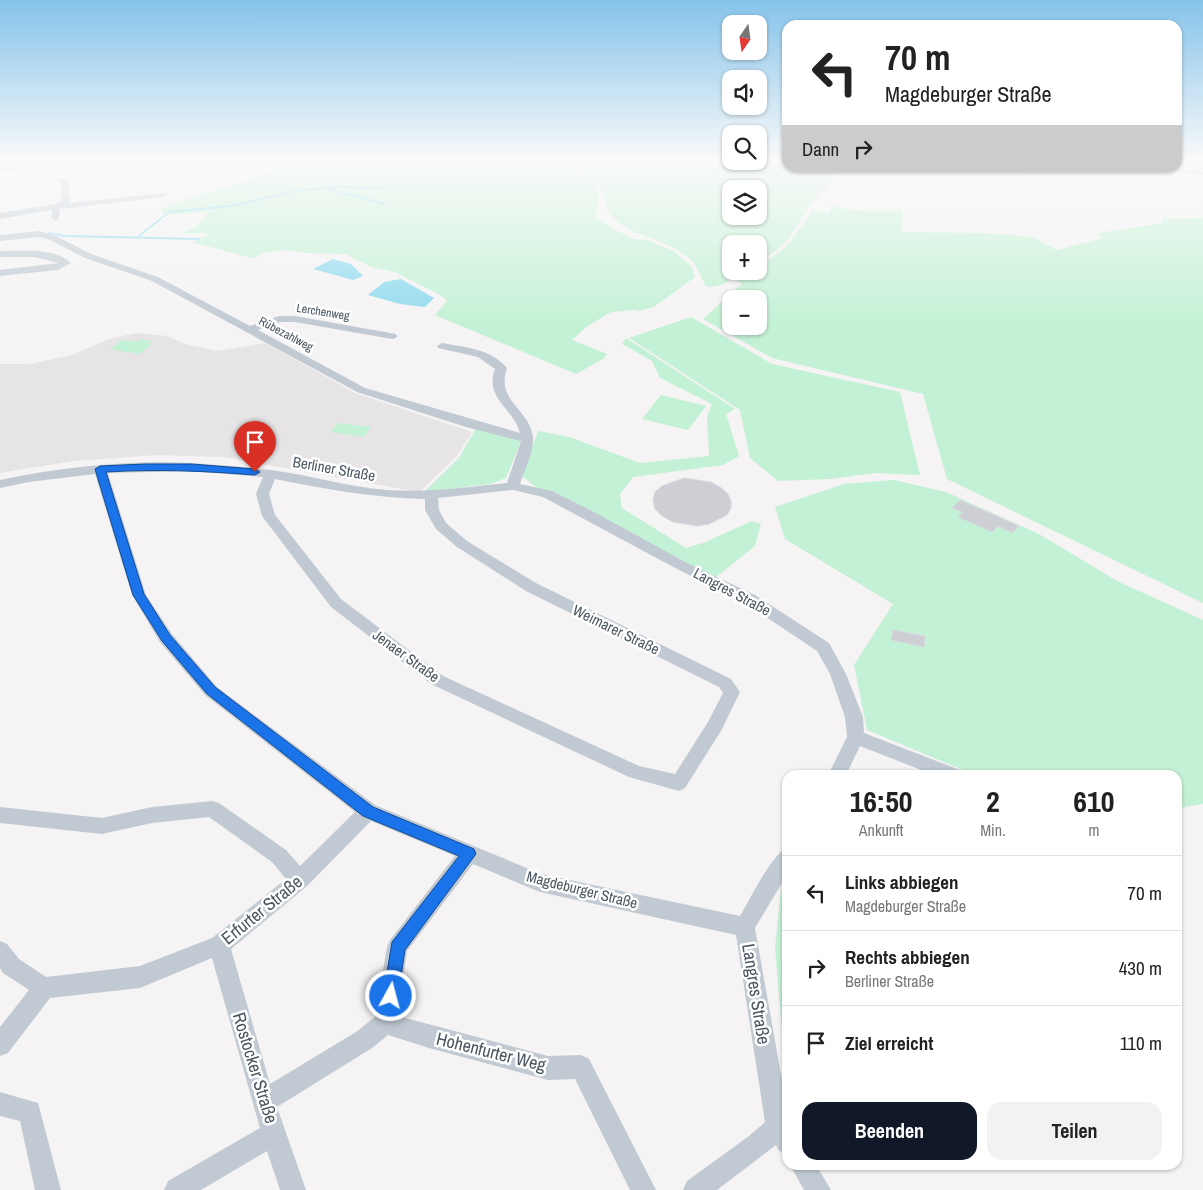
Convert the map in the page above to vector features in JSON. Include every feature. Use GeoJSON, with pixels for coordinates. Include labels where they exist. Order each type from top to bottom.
{"type":"FeatureCollection","features":[{"type":"Feature","properties":{"kind":"street","name":"Rübezahlweg"},"geometry":{"type":"LineString","coordinates":[[0,238],[40,234],[53,238],[88,256],[155,279],[362,390],[470,424],[527,438]]}},
{"type":"Feature","properties":{"kind":"street"},"geometry":{"type":"LineString","coordinates":[[0,254],[44,256],[60,259],[66,263],[58,267],[0,273]]}},
{"type":"Feature","properties":{"kind":"street","name":"Lerchenweg"},"geometry":{"type":"LineString","coordinates":[[250,330],[278,319],[295,319],[392,336]]}},
{"type":"Feature","properties":{"kind":"street"},"geometry":{"type":"LineString","coordinates":[[442,346],[494,360],[500,368],[496,376],[498,394],[514,410],[525,428],[527,438],[513,486]]}},
{"type":"Feature","properties":{"kind":"street","name":"Berliner Straße"},"geometry":{"type":"LineString","coordinates":[[0,484],[29,478],[100,469],[145,466],[191,467],[272,474],[370,492],[412,496],[513,486]]}},
{"type":"Feature","properties":{"kind":"street","name":"Magdeburger Straße"},"geometry":{"type":"LineString","coordinates":[[100,469],[139,595],[166,638],[211,691],[368,811],[540,883],[745,927]]}},
{"type":"Feature","properties":{"kind":"street","name":"Jenaer Straße"},"geometry":{"type":"LineString","coordinates":[[272,474],[262,489],[264,503],[269,516],[336,603],[438,680],[635,772],[679,783]]}},
{"type":"Feature","properties":{"kind":"street","name":"Langres Straße"},"geometry":{"type":"LineString","coordinates":[[513,486],[547,494],[591,516],[682,566],[750,599],[823,647],[838,674],[854,717],[856,737]]}},
{"type":"Feature","properties":{"kind":"street","name":"Weimarer Straße"},"geometry":{"type":"LineString","coordinates":[[431,495],[432,510],[441,526],[462,544],[531,587],[725,683],[732,692],[715,726],[679,783]]}},
{"type":"Feature","properties":{"kind":"street"},"geometry":{"type":"LineString","coordinates":[[840,770],[856,737],[941,770]]}},
{"type":"Feature","properties":{"kind":"street"},"geometry":{"type":"LineString","coordinates":[[0,815],[102,826],[152,815],[212,809],[279,856],[300,880]]}},
{"type":"Feature","properties":{"kind":"street","name":"Erfurter Straße"},"geometry":{"type":"LineString","coordinates":[[44,988],[140,977],[219,945],[300,880],[368,811]]}},
{"type":"Feature","properties":{"kind":"street"},"geometry":{"type":"LineString","coordinates":[[263,1102],[364,1040],[384,1022],[391,996],[398,947],[469,854]]}},
{"type":"Feature","properties":{"kind":"street","name":"Langres Straße"},"geometry":{"type":"LineString","coordinates":[[782,864],[745,927],[769,1080],[782,1130]]}},
{"type":"Feature","properties":{"kind":"street","name":"Rostocker Straße"},"geometry":{"type":"LineString","coordinates":[[219,945],[263,1102],[293,1190]]}},
{"type":"Feature","properties":{"kind":"street"},"geometry":{"type":"LineString","coordinates":[[0,951],[11,966],[44,988],[0,1045]]}},
{"type":"Feature","properties":{"kind":"street","name":"Hohenfurter Weg"},"geometry":{"type":"LineString","coordinates":[[384,1022],[430,1038],[548,1068],[581,1067],[643,1190]]}},
{"type":"Feature","properties":{"kind":"street"},"geometry":{"type":"LineString","coordinates":[[0,1104],[30,1110],[48,1190]]}},
{"type":"Feature","properties":{"kind":"street"},"geometry":{"type":"LineString","coordinates":[[177,1190],[275,1133]]}},
{"type":"Feature","properties":{"kind":"street"},"geometry":{"type":"LineString","coordinates":[[696,1190],[758,1145],[782,1134]]}},
{"type":"Feature","properties":{"kind":"street"},"geometry":{"type":"LineString","coordinates":[[805,1170],[818,1190]]}},
{"type":"Feature","properties":{"kind":"shaded area"},"geometry":{"type":"Polygon","coordinates":[[[136,333],[167,336],[185,344],[218,351],[266,343],[355,393],[472,432],[457,456],[419,492],[224,457],[157,455],[73,461],[0,473],[0,364],[30,364],[72,355],[109,339],[136,333]]]}},
{"type":"Feature","properties":{"kind":"green space"},"geometry":{"type":"Polygon","coordinates":[[[206,215],[595,215],[599,220],[632,239],[647,240],[675,252],[692,267],[695,277],[654,307],[639,311],[611,312],[586,327],[572,340],[607,354],[603,359],[576,374],[435,315],[447,301],[440,295],[395,272],[371,267],[346,254],[306,253],[285,250],[260,253],[258,257],[252,258],[192,242],[209,235],[203,233],[182,233],[198,226],[206,215]]]}},
{"type":"Feature","properties":{"kind":"green space"},"geometry":{"type":"Polygon","coordinates":[[[610,215],[722,215],[722,225],[767,225],[767,215],[803,215],[790,237],[767,257],[767,235],[722,235],[722,280],[731,280],[711,287],[706,286],[695,265],[685,255],[620,223],[610,215]]]}},
{"type":"Feature","properties":{"kind":"green space"},"geometry":{"type":"Polygon","coordinates":[[[810,215],[903,215],[901,229],[905,232],[980,233],[1024,236],[1034,238],[1057,250],[1103,238],[1098,233],[1163,223],[1161,219],[1203,218],[1203,603],[947,479],[923,394],[772,358],[731,335],[767,335],[767,290],[734,290],[742,283],[735,280],[767,280],[767,261],[791,241],[810,215]]]}},
{"type":"Feature","properties":{"kind":"green space"},"geometry":{"type":"Polygon","coordinates":[[[722,301],[722,330],[703,319],[722,301]]]}},
{"type":"Feature","properties":{"kind":"green space"},"geometry":{"type":"Polygon","coordinates":[[[691,317],[772,364],[900,392],[920,475],[875,473],[830,479],[778,481],[750,458],[740,410],[629,338],[691,317]]]}},
{"type":"Feature","properties":{"kind":"green space"},"geometry":{"type":"Polygon","coordinates":[[[626,338],[735,409],[726,414],[739,456],[723,465],[633,477],[620,494],[622,508],[686,548],[703,543],[752,521],[761,524],[755,546],[715,578],[580,506],[536,487],[522,476],[538,431],[569,437],[640,463],[709,456],[707,416],[712,404],[660,378],[652,361],[622,344],[626,338]]]}},
{"type":"Feature","properties":{"kind":"green space"},"geometry":{"type":"Polygon","coordinates":[[[141,339],[152,341],[148,344],[151,345],[139,354],[110,349],[122,340],[136,342],[141,339]]]}},
{"type":"Feature","properties":{"kind":"green space"},"geometry":{"type":"Polygon","coordinates":[[[661,395],[706,406],[688,430],[642,419],[661,395]]]}},
{"type":"Feature","properties":{"kind":"green space"},"geometry":{"type":"Polygon","coordinates":[[[338,423],[371,427],[364,437],[331,432],[338,423]]]}},
{"type":"Feature","properties":{"kind":"green space"},"geometry":{"type":"Polygon","coordinates":[[[476,428],[521,441],[506,478],[490,484],[424,492],[459,458],[476,428]]]}},
{"type":"Feature","properties":{"kind":"green space"},"geometry":{"type":"Polygon","coordinates":[[[894,480],[946,492],[1039,534],[1117,581],[1203,620],[1203,804],[1182,807],[1182,770],[963,770],[867,730],[854,665],[893,604],[785,539],[775,507],[844,484],[894,480]]]}},
{"type":"Feature","properties":{"kind":"green space"},"geometry":{"type":"Polygon","coordinates":[[[782,888],[782,1031],[775,948],[782,888]]]}},
{"type":"Feature","properties":{"kind":"water"},"geometry":{"type":"Polygon","coordinates":[[[333,259],[351,264],[363,276],[353,280],[313,269],[333,259]]]}},
{"type":"Feature","properties":{"kind":"water"},"geometry":{"type":"Polygon","coordinates":[[[401,279],[434,298],[425,307],[400,304],[368,295],[384,282],[401,279]]]}},
{"type":"Feature","properties":{"kind":"building"},"geometry":{"type":"Polygon","coordinates":[[[684,478],[710,482],[720,487],[728,494],[731,501],[731,508],[727,515],[709,524],[697,526],[673,522],[662,516],[655,509],[653,500],[655,492],[662,486],[684,478]]]}},
{"type":"Feature","properties":{"kind":"building"},"geometry":{"type":"Polygon","coordinates":[[[960,500],[1019,526],[1012,533],[998,526],[992,532],[958,517],[963,512],[952,508],[960,500]]]}},
{"type":"Feature","properties":{"kind":"building"},"geometry":{"type":"Polygon","coordinates":[[[893,630],[925,636],[924,647],[891,640],[893,630]]]}},
{"type":"Feature","properties":{"kind":"waterway"},"geometry":{"type":"LineString","coordinates":[[139,236],[166,215]]}},
{"type":"Feature","properties":{"kind":"waterway"},"geometry":{"type":"LineString","coordinates":[[49,233],[64,236],[199,239]]}},
{"type":"Feature","properties":{"kind":"route"},"geometry":{"type":"LineString","coordinates":[[255,472],[191,467],[145,466],[100,469],[139,595],[166,638],[211,691],[368,811],[469,854],[398,947],[391,996]]}}]}
